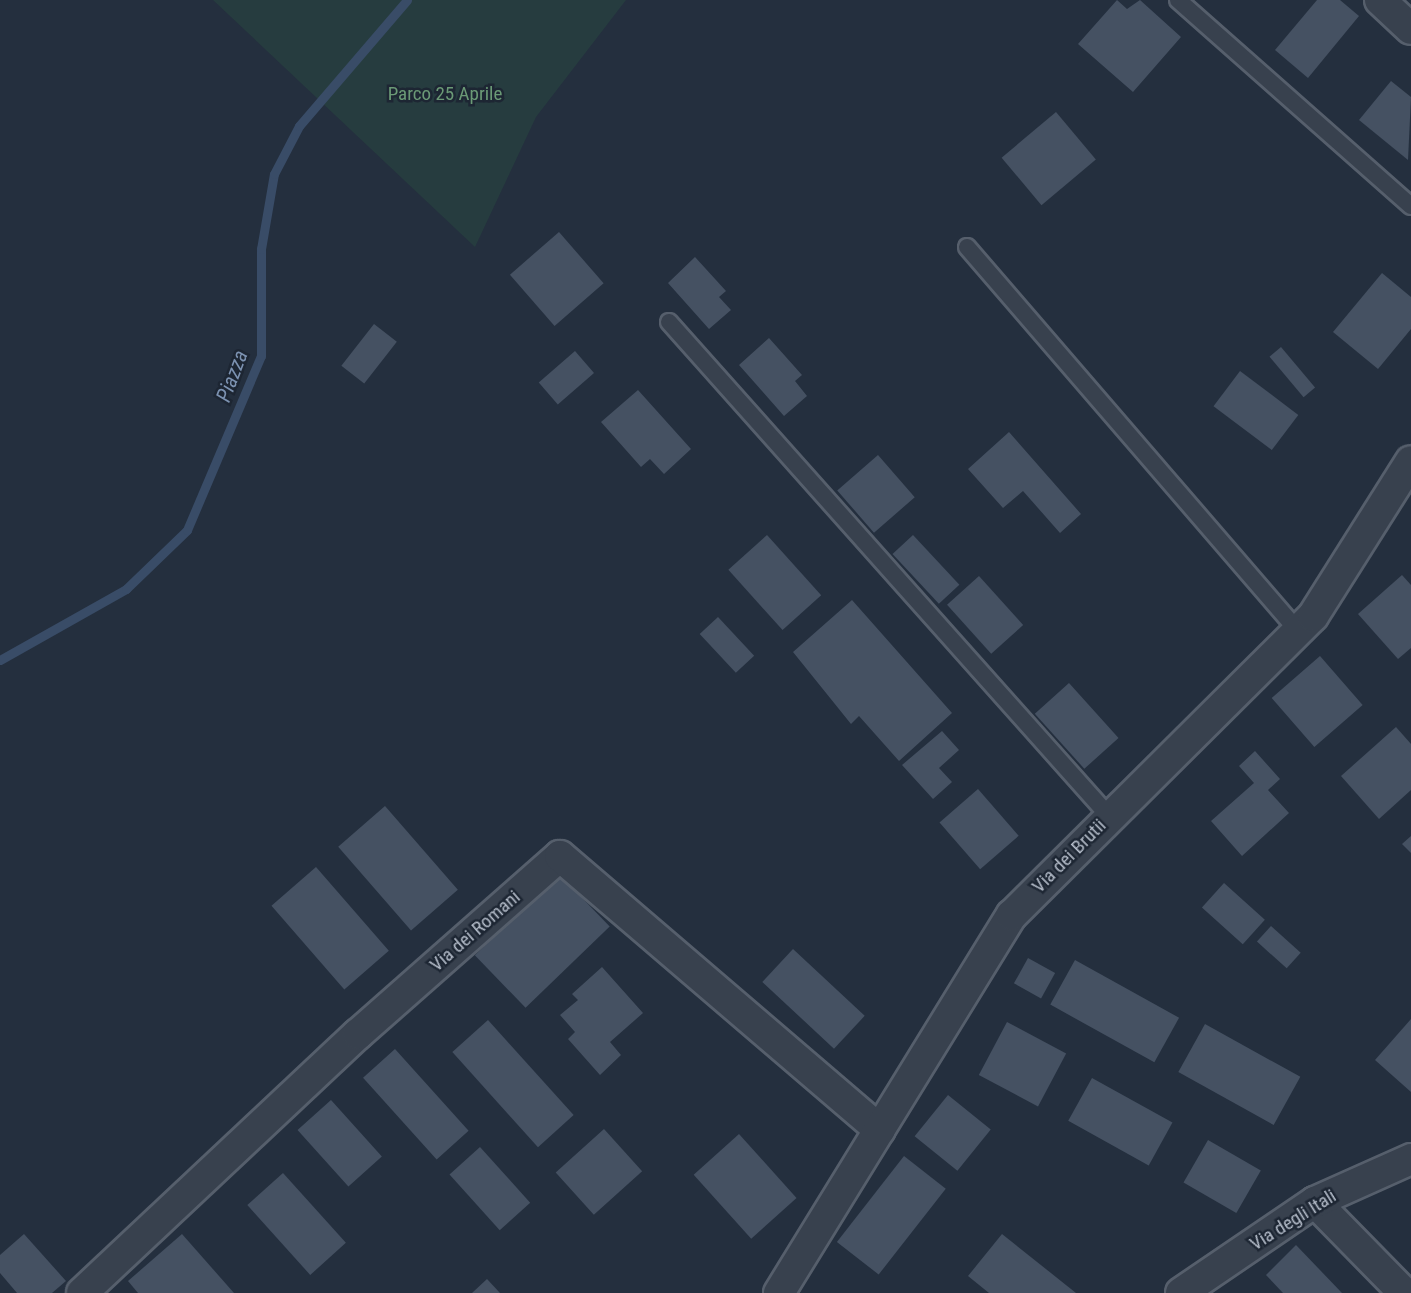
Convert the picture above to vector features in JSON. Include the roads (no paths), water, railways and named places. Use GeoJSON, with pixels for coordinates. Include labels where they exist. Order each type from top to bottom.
{"type":"FeatureCollection","features":[{"type":"Feature","properties":{"kind":"street"},"geometry":{"type":"LineString","coordinates":[[1380,0],[1411,29]]}},
{"type":"Feature","properties":{"kind":"street","name":"Via dei Brutii"},"geometry":{"type":"LineString","coordinates":[[779,1293],[1012,915],[1299,632],[1411,461]]}},
{"type":"Feature","properties":{"kind":"street","name":"Via dei Romani"},"geometry":{"type":"LineString","coordinates":[[82,1293],[358,1034],[560,856],[880,1130]]}},
{"type":"Feature","properties":{"kind":"street","name":"Via degli Itali"},"geometry":{"type":"LineString","coordinates":[[1181,1293],[1315,1202],[1411,1159]]}},
{"type":"Feature","properties":{"kind":"street"},"geometry":{"type":"LineString","coordinates":[[1315,1202],[1405,1293]]}},
{"type":"Feature","properties":{"kind":"lane"},"geometry":{"type":"LineString","coordinates":[[1178,0],[1411,206]]}},
{"type":"Feature","properties":{"kind":"lane"},"geometry":{"type":"LineString","coordinates":[[967,247],[1299,632]]}},
{"type":"Feature","properties":{"kind":"lane"},"geometry":{"type":"LineString","coordinates":[[669,322],[1110,816]]}},
{"type":"Feature","properties":{"kind":"waterway","name":"Piazza"},"geometry":{"type":"LineString","coordinates":[[0,660],[126,589],[187,530],[261,356],[261,249],[274,174],[299,126],[407,0]]}},
{"type":"Feature","properties":{"kind":"park label","name":"Parco 25 Aprile"},"geometry":{"type":"Point","coordinates":[445,94]}}]}
